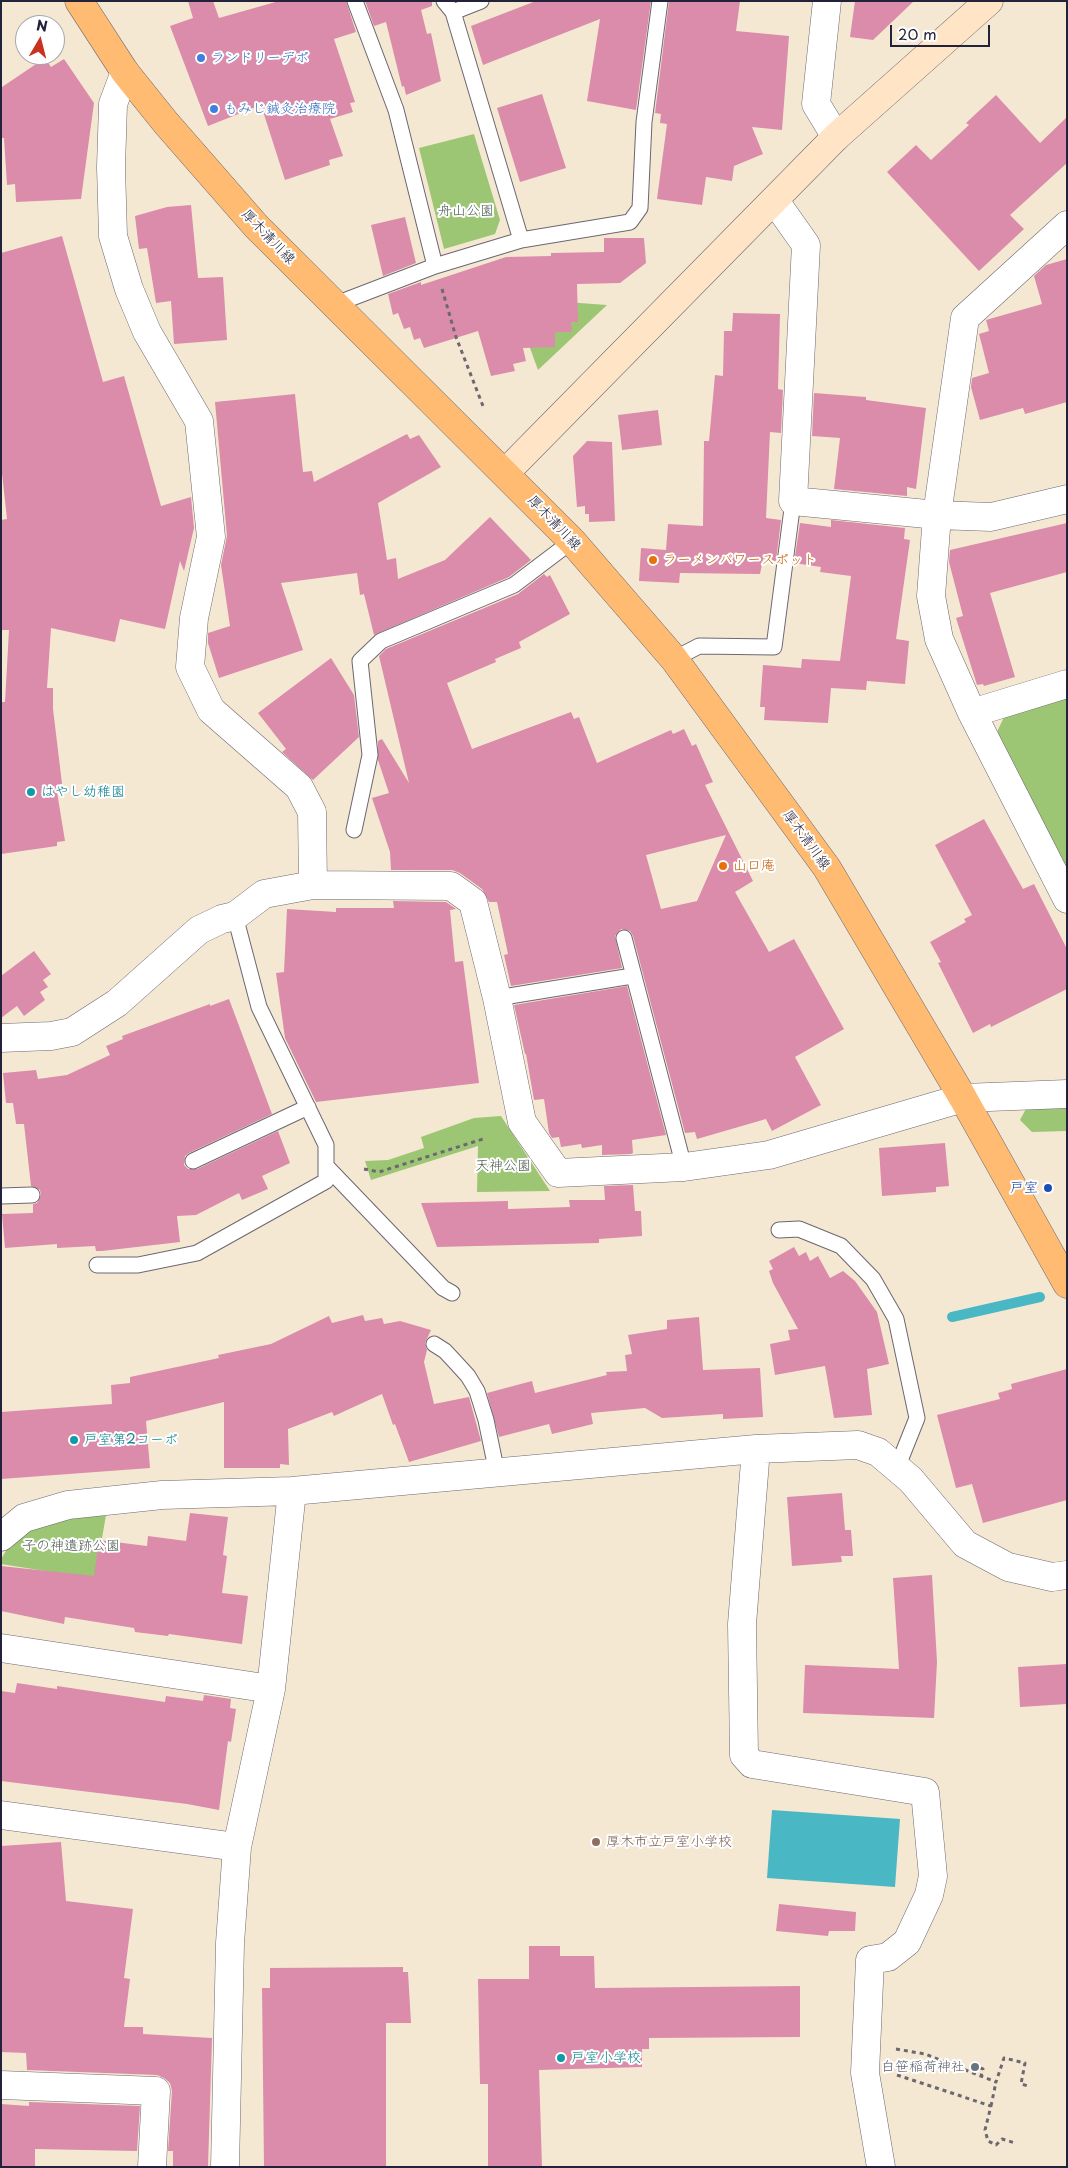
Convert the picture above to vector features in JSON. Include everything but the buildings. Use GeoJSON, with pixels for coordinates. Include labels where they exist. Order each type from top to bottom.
{"type":"FeatureCollection","features":[{"type":"Feature","properties":{"kind":"main road","name":"厚木清川線"},"geometry":{"type":"LineString","coordinates":[[79,1],[125,72],[166,124],[256,226],[572,541],[674,659],[827,868],[963,1098],[1067,1284]]}},
{"type":"Feature","properties":{"kind":"street"},"geometry":{"type":"LineString","coordinates":[[827,1],[816,104],[836,137]]}},
{"type":"Feature","properties":{"kind":"street"},"geometry":{"type":"LineString","coordinates":[[505,473],[836,137],[989,1]]}},
{"type":"Feature","properties":{"kind":"street"},"geometry":{"type":"LineString","coordinates":[[125,72],[113,104],[111,167],[113,236],[129,289],[147,332],[199,421],[211,537],[194,618],[190,668],[211,710],[299,787],[312,812],[313,885]]}},
{"type":"Feature","properties":{"kind":"street"},"geometry":{"type":"LineString","coordinates":[[775,201],[806,245],[793,501],[937,515],[991,517],[1067,498]]}},
{"type":"Feature","properties":{"kind":"street"},"geometry":{"type":"LineString","coordinates":[[1067,226],[965,318],[937,515],[931,596],[939,639],[972,714],[1067,899]]}},
{"type":"Feature","properties":{"kind":"street"},"geometry":{"type":"LineString","coordinates":[[972,714],[1067,684]]}},
{"type":"Feature","properties":{"kind":"street"},"geometry":{"type":"LineString","coordinates":[[1,1038],[51,1036],[72,1032],[117,1003],[199,930],[222,919],[235,916],[264,894],[313,885],[451,886],[473,902],[497,998],[522,1122],[558,1173],[684,1167],[769,1155],[963,1098],[1067,1094]]}},
{"type":"Feature","properties":{"kind":"street"},"geometry":{"type":"LineString","coordinates":[[1,1537],[24,1518],[68,1505],[162,1495],[292,1491],[756,1449],[858,1445],[878,1452],[912,1480],[965,1544],[1008,1568],[1052,1577],[1067,1575]]}},
{"type":"Feature","properties":{"kind":"street"},"geometry":{"type":"LineString","coordinates":[[756,1449],[742,1624],[744,1755],[752,1764],[925,1792],[933,1876],[929,1895],[907,1942],[888,1957],[870,1960],[865,2073],[881,2167]]}},
{"type":"Feature","properties":{"kind":"street"},"geometry":{"type":"LineString","coordinates":[[225,2167],[230,1943],[237,1847],[271,1690],[292,1491]]}},
{"type":"Feature","properties":{"kind":"street"},"geometry":{"type":"LineString","coordinates":[[1,1648],[271,1690]]}},
{"type":"Feature","properties":{"kind":"street"},"geometry":{"type":"LineString","coordinates":[[1,1815],[237,1847]]}},
{"type":"Feature","properties":{"kind":"street"},"geometry":{"type":"LineString","coordinates":[[1,2085],[156,2091],[152,2167]]}},
{"type":"Feature","properties":{"kind":"lane"},"geometry":{"type":"LineString","coordinates":[[355,1],[396,110],[435,266]]}},
{"type":"Feature","properties":{"kind":"lane"},"geometry":{"type":"LineString","coordinates":[[481,1],[448,7],[521,240]]}},
{"type":"Feature","properties":{"kind":"lane"},"geometry":{"type":"LineString","coordinates":[[336,304],[435,266],[521,240],[630,222],[640,208],[644,122],[660,1]]}},
{"type":"Feature","properties":{"kind":"lane"},"geometry":{"type":"LineString","coordinates":[[674,659],[699,646],[774,647],[793,501]]}},
{"type":"Feature","properties":{"kind":"lane"},"geometry":{"type":"LineString","coordinates":[[354,830],[370,755],[360,661],[381,641],[514,585],[572,541]]}},
{"type":"Feature","properties":{"kind":"lane"},"geometry":{"type":"LineString","coordinates":[[97,1265],[138,1265],[197,1254],[326,1181],[326,1145],[258,1007],[235,916]]}},
{"type":"Feature","properties":{"kind":"lane"},"geometry":{"type":"LineString","coordinates":[[624,938],[632,976],[684,1167]]}},
{"type":"Feature","properties":{"kind":"lane"},"geometry":{"type":"LineString","coordinates":[[497,998],[632,976]]}},
{"type":"Feature","properties":{"kind":"lane"},"geometry":{"type":"LineString","coordinates":[[193,1161],[308,1108]]}},
{"type":"Feature","properties":{"kind":"lane"},"geometry":{"type":"LineString","coordinates":[[327,1165],[443,1288],[452,1293]]}},
{"type":"Feature","properties":{"kind":"lane"},"geometry":{"type":"LineString","coordinates":[[1,1196],[32,1195]]}},
{"type":"Feature","properties":{"kind":"lane"},"geometry":{"type":"LineString","coordinates":[[779,1230],[799,1229],[840,1246],[872,1279],[896,1319],[917,1418],[897,1468]]}},
{"type":"Feature","properties":{"kind":"lane"},"geometry":{"type":"LineString","coordinates":[[434,1344],[445,1351],[458,1365],[468,1376],[476,1390],[487,1427],[497,1473]]}},
{"type":"Feature","properties":{"kind":"path"},"geometry":{"type":"LineString","coordinates":[[435,266],[456,336],[486,413]]}},
{"type":"Feature","properties":{"kind":"path"},"geometry":{"type":"LineString","coordinates":[[327,1165],[379,1172],[483,1139]]}},
{"type":"Feature","properties":{"kind":"path"},"geometry":{"type":"LineString","coordinates":[[865,2054],[925,2054],[996,2082]]}},
{"type":"Feature","properties":{"kind":"path"},"geometry":{"type":"LineString","coordinates":[[865,2054],[991,2106]]}},
{"type":"Feature","properties":{"kind":"path"},"geometry":{"type":"LineString","coordinates":[[1015,2143],[1002,2139],[996,2145],[988,2140],[985,2130],[996,2082],[1004,2058],[1025,2063],[1021,2084],[1028,2086]]}},
{"type":"Feature","properties":{"kind":"path"},"geometry":{"type":"LineString","coordinates":[[980,2068],[984,2069],[981,2076]]}},
{"type":"Feature","properties":{"kind":"green space","name":"舟山公園"},"geometry":{"type":"Polygon","coordinates":[[[474,134],[500,220],[495,234],[444,249],[419,148],[474,134]]]}},
{"type":"Feature","properties":{"kind":"green space"},"geometry":{"type":"Polygon","coordinates":[[[552,301],[607,305],[538,370],[514,304],[552,301]]]}},
{"type":"Feature","properties":{"kind":"green space"},"geometry":{"type":"Polygon","coordinates":[[[1067,698],[1067,868],[997,732],[1004,717],[1067,698]]]}},
{"type":"Feature","properties":{"kind":"green space"},"geometry":{"type":"Polygon","coordinates":[[[1067,1106],[1067,1131],[1032,1132],[1020,1120],[1027,1107],[1067,1106]]]}},
{"type":"Feature","properties":{"kind":"green space","name":"天神公園"},"geometry":{"type":"Polygon","coordinates":[[[501,1116],[550,1191],[477,1192],[478,1146],[371,1180],[365,1161],[388,1160],[424,1148],[421,1137],[474,1118],[501,1116]]]}},
{"type":"Feature","properties":{"kind":"green space","name":"子の神遺跡公園"},"geometry":{"type":"Polygon","coordinates":[[[106,1515],[95,1579],[1,1564],[1,1559],[9,1546],[26,1528],[62,1518],[106,1515]]]}},
{"type":"Feature","properties":{"kind":"water"},"geometry":{"type":"Polygon","coordinates":[[[772,1810],[900,1819],[895,1887],[767,1878],[772,1810]]]}},
{"type":"Feature","properties":{"kind":"waterway"},"geometry":{"type":"LineString","coordinates":[[952,1317],[1040,1297]]}},
{"type":"Feature","properties":{"kind":"place","name":"ランドリーデポ"},"geometry":{"type":"Point","coordinates":[201,58]}},
{"type":"Feature","properties":{"kind":"place","name":"もみじ鍼灸治療院"},"geometry":{"type":"Point","coordinates":[214,109]}},
{"type":"Feature","properties":{"kind":"place","name":"ラーメンパワースポット"},"geometry":{"type":"Point","coordinates":[653,560]}},
{"type":"Feature","properties":{"kind":"place","name":"はやし幼稚園"},"geometry":{"type":"Point","coordinates":[31,792]}},
{"type":"Feature","properties":{"kind":"place","name":"山口庵"},"geometry":{"type":"Point","coordinates":[723,866]}},
{"type":"Feature","properties":{"kind":"place","name":"戸室"},"geometry":{"type":"Point","coordinates":[1048,1188]}},
{"type":"Feature","properties":{"kind":"place","name":"戸室第2コーポ"},"geometry":{"type":"Point","coordinates":[74,1440]}},
{"type":"Feature","properties":{"kind":"place","name":"厚木市立戸室小学校"},"geometry":{"type":"Point","coordinates":[596,1842]}},
{"type":"Feature","properties":{"kind":"place","name":"戸室小学校"},"geometry":{"type":"Point","coordinates":[561,2058]}},
{"type":"Feature","properties":{"kind":"place","name":"白笹稲荷神社"},"geometry":{"type":"Point","coordinates":[975,2067]}}]}
